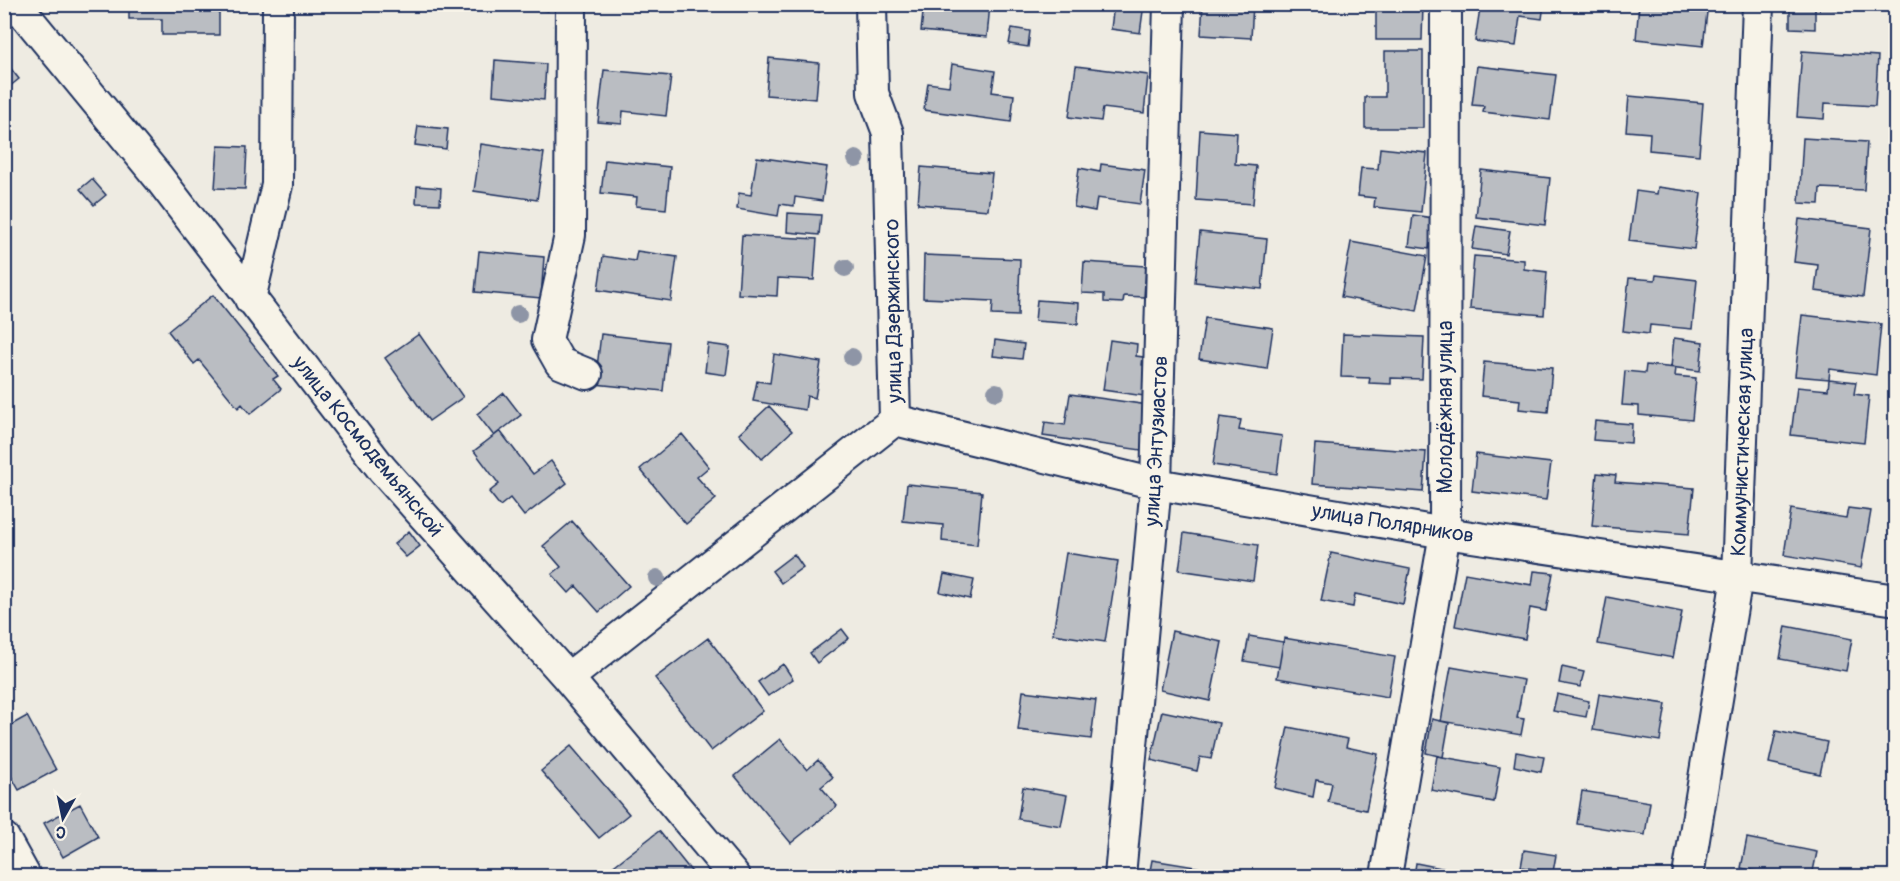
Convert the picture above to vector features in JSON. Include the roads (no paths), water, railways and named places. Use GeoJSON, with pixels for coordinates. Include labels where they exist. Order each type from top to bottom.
{"type":"FeatureCollection","features":[{"type":"Feature","properties":{"kind":"street","name":"улица Космодемьянской"},"geometry":{"type":"LineString","coordinates":[[16,4],[159,178],[382,469],[568,678],[734,876]]}},
{"type":"Feature","properties":{"kind":"street"},"geometry":{"type":"LineString","coordinates":[[250,299],[278,185],[278,4]]}},
{"type":"Feature","properties":{"kind":"street"},"geometry":{"type":"LineString","coordinates":[[571,4],[570,235],[547,340],[560,363],[587,374]]}},
{"type":"Feature","properties":{"kind":"street","name":"улица Дзержинского"},"geometry":{"type":"LineString","coordinates":[[568,678],[895,420],[888,133],[873,93],[871,4]]}},
{"type":"Feature","properties":{"kind":"street","name":"улица Энтузиастов"},"geometry":{"type":"LineString","coordinates":[[1120,876],[1156,484],[1169,4]]}},
{"type":"Feature","properties":{"kind":"street","name":"Молодёжная улица"},"geometry":{"type":"LineString","coordinates":[[1386,876],[1445,533],[1446,4]]}},
{"type":"Feature","properties":{"kind":"street","name":"Коммунистическая улица"},"geometry":{"type":"LineString","coordinates":[[1688,876],[1737,577],[1758,4]]}},
{"type":"Feature","properties":{"kind":"street","name":"улица Полярников"},"geometry":{"type":"LineString","coordinates":[[895,420],[1156,484],[1445,533],[1896,600]]}},
{"type":"Feature","properties":{"kind":"street"},"geometry":{"type":"LineString","coordinates":[[4,838],[25,876]]}}]}
